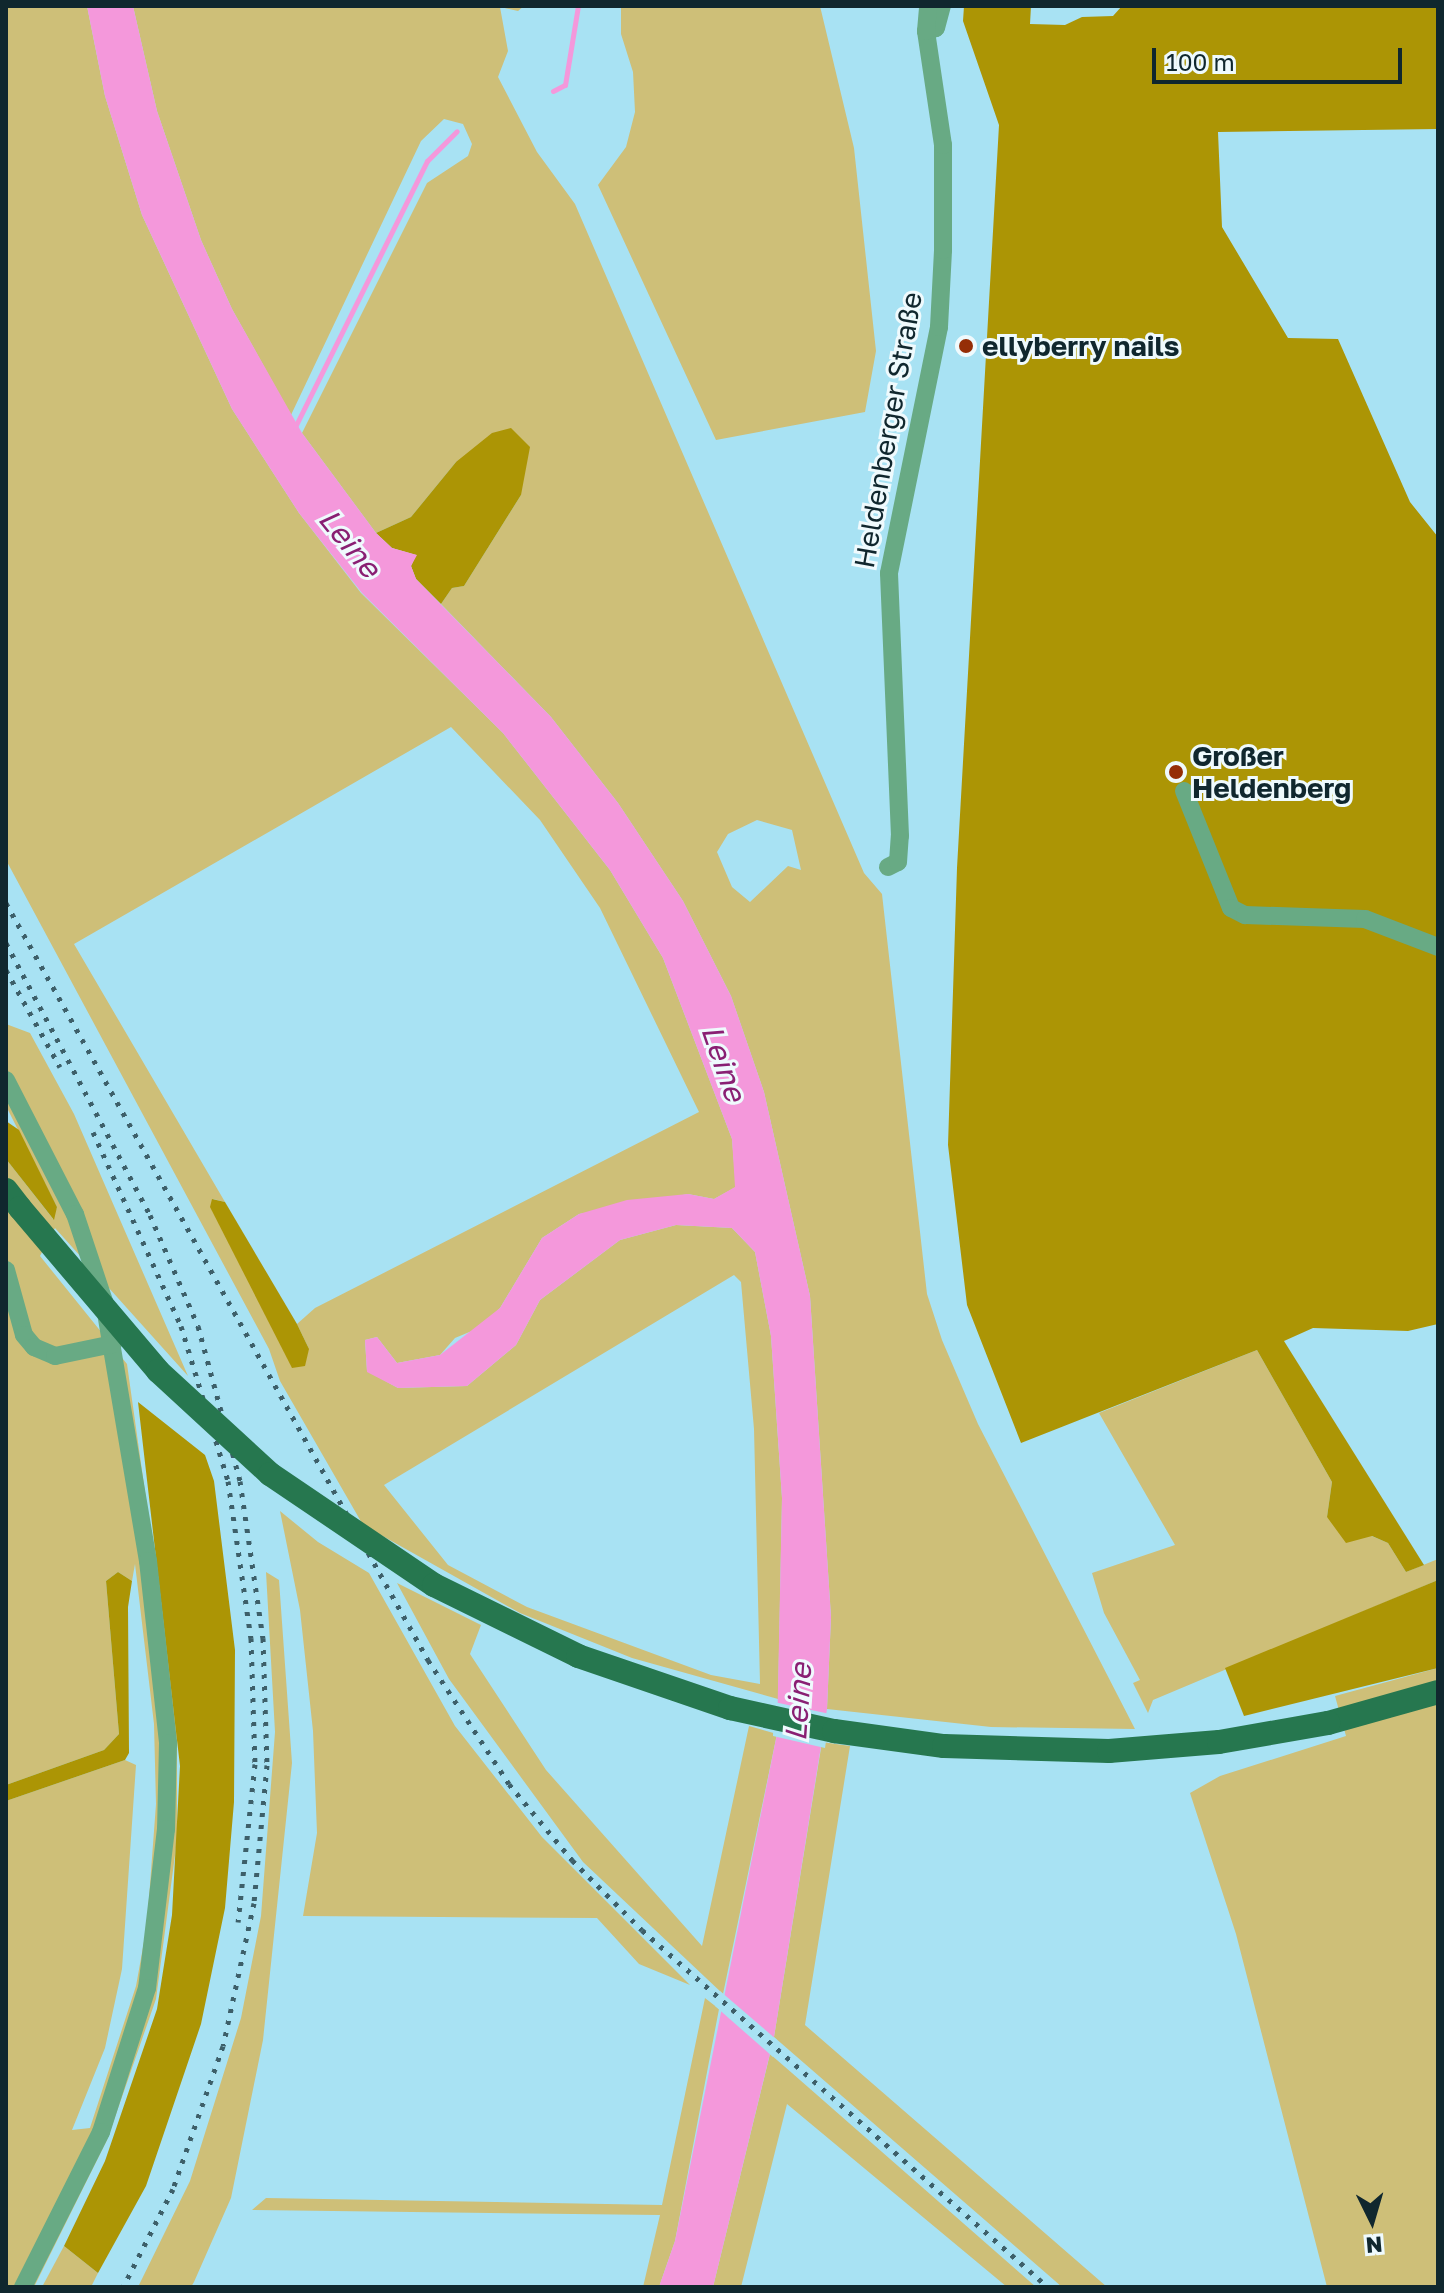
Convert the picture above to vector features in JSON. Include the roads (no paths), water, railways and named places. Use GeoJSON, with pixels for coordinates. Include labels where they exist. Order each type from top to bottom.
{"type":"FeatureCollection","features":[{"type":"Feature","properties":{"kind":"main road"},"geometry":{"type":"LineString","coordinates":[[13,1199],[158,1371],[270,1474],[434,1585],[590,1661],[782,1721],[944,1746],[1123,1750],[1219,1742],[1328,1723],[1438,1692]]}},
{"type":"Feature","properties":{"kind":"street"},"geometry":{"type":"LineString","coordinates":[[928,6],[926,31],[936,28],[942,6]]}},
{"type":"Feature","properties":{"kind":"street","name":"Heldenberger Straße"},"geometry":{"type":"LineString","coordinates":[[888,867],[898,862],[900,836],[889,573],[939,327],[942,266],[943,145],[926,31]]}},
{"type":"Feature","properties":{"kind":"street"},"geometry":{"type":"LineString","coordinates":[[1184,791],[1231,908],[1245,915],[1365,919],[1438,947]]}},
{"type":"Feature","properties":{"kind":"street"},"geometry":{"type":"LineString","coordinates":[[6,1080],[79,1224],[113,1344],[158,1646],[168,1743],[166,1829],[147,1988],[101,2132],[23,2287]]}},
{"type":"Feature","properties":{"kind":"street"},"geometry":{"type":"LineString","coordinates":[[6,1270],[24,1335],[34,1347],[55,1356],[113,1344]]}},
{"type":"Feature","properties":{"kind":"water","name":"Leine"},"geometry":{"type":"Polygon","coordinates":[[[87,6],[133,6],[157,111],[201,240],[232,309],[302,433],[376,533],[392,548],[417,555],[411,566],[416,579],[551,717],[618,803],[683,901],[731,996],[764,1092],[810,1296],[831,1617],[827,1709],[774,2037],[713,2287],[659,2287],[675,2241],[777,1734],[782,1498],[771,1336],[755,1252],[732,1228],[676,1225],[620,1240],[540,1300],[516,1345],[467,1386],[398,1388],[367,1372],[365,1340],[377,1337],[397,1363],[440,1355],[500,1308],[542,1238],[579,1214],[627,1200],[688,1194],[714,1199],[735,1187],[732,1139],[663,958],[610,870],[503,733],[362,593],[299,513],[232,409],[142,215],[105,96],[87,6]]]}},
{"type":"Feature","properties":{"kind":"waterway"},"geometry":{"type":"LineString","coordinates":[[553,91],[565,85],[578,6]]}},
{"type":"Feature","properties":{"kind":"waterway"},"geometry":{"type":"LineString","coordinates":[[295,427],[427,161],[457,131]]}},
{"type":"Feature","properties":{"kind":"railway"},"geometry":{"type":"LineString","coordinates":[[6,903],[428,1660],[509,1784],[572,1860],[642,1930],[1048,2287]]}},
{"type":"Feature","properties":{"kind":"railway"},"geometry":{"type":"LineString","coordinates":[[6,943],[150,1215],[198,1326],[240,1481],[263,1638],[267,1765],[254,1903],[223,2046],[173,2189],[123,2287]]}},
{"type":"Feature","properties":{"kind":"railway"},"geometry":{"type":"LineString","coordinates":[[6,970],[60,1067]]}},
{"type":"Feature","properties":{"kind":"railway"},"geometry":{"type":"LineString","coordinates":[[93,1132],[181,1326],[228,1481],[251,1638],[255,1764],[238,1922]]}},
{"type":"Feature","properties":{"kind":"place","name":"ellyberry nails"},"geometry":{"type":"Point","coordinates":[966,346]}},
{"type":"Feature","properties":{"kind":"place","name":"Großer Heldenberg"},"geometry":{"type":"Point","coordinates":[1176,772]}}]}
